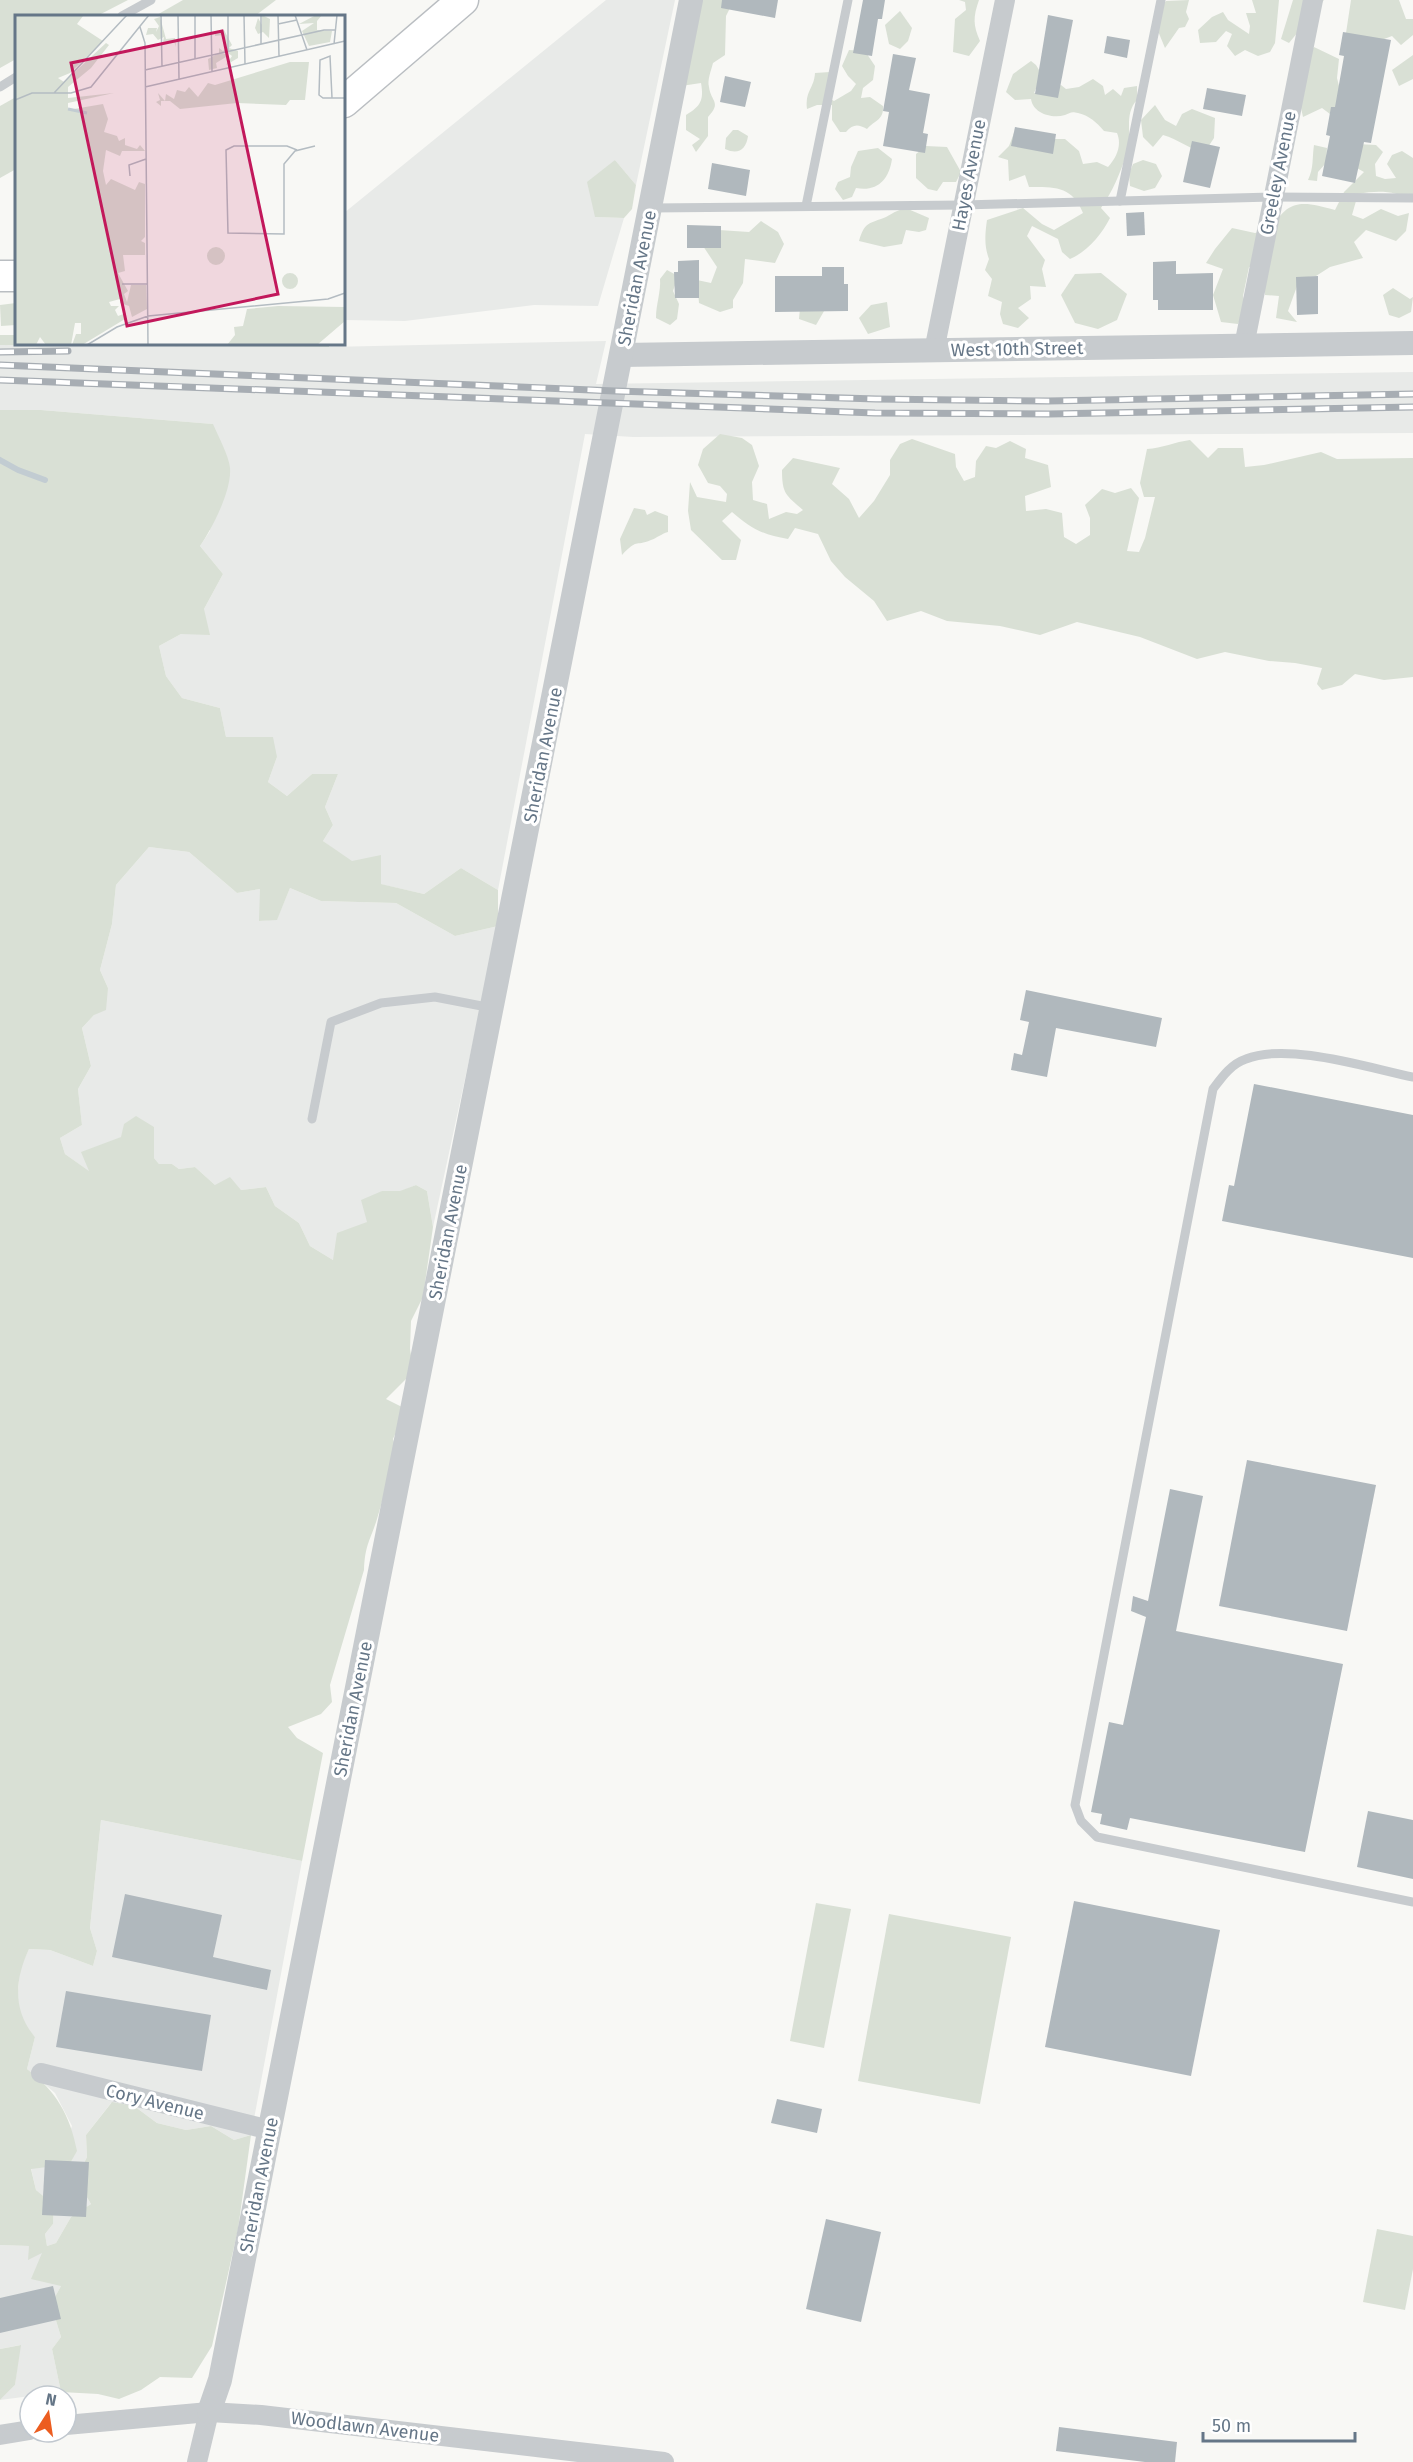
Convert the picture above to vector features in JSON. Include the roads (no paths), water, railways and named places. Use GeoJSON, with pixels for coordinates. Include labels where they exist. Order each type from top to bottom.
{"type":"FeatureCollection","features":[{"type":"Feature","properties":{"kind":"main road"},"geometry":{"type":"LineString","coordinates":[[345,101],[463,0]]}},
{"type":"Feature","properties":{"kind":"street","name":"Sheridan Avenue"},"geometry":{"type":"LineString","coordinates":[[197,2462],[208,2412],[220,2380],[691,0]]}},
{"type":"Feature","properties":{"kind":"street","name":"Hayes Avenue"},"geometry":{"type":"LineString","coordinates":[[934,351],[1005,0]]}},
{"type":"Feature","properties":{"kind":"street","name":"Greeley Avenue"},"geometry":{"type":"LineString","coordinates":[[1244,346],[1313,0]]}},
{"type":"Feature","properties":{"kind":"street","name":"West 10th Street"},"geometry":{"type":"LineString","coordinates":[[622,355],[1413,343]]}},
{"type":"Feature","properties":{"kind":"street","name":"Cory Avenue"},"geometry":{"type":"LineString","coordinates":[[41,2073],[270,2130]]}},
{"type":"Feature","properties":{"kind":"street","name":"Woodlawn Avenue"},"geometry":{"type":"LineString","coordinates":[[78,2424],[208,2412],[310,2420],[664,2462]]}},
{"type":"Feature","properties":{"kind":"street"},"geometry":{"type":"LineString","coordinates":[[0,2435],[18,2432]]}},
{"type":"Feature","properties":{"kind":"lane"},"geometry":{"type":"LineString","coordinates":[[124,15],[151,0]]}},
{"type":"Feature","properties":{"kind":"lane"},"geometry":{"type":"LineString","coordinates":[[806,206],[848,0]]}},
{"type":"Feature","properties":{"kind":"lane"},"geometry":{"type":"LineString","coordinates":[[1120,201],[1161,0]]}},
{"type":"Feature","properties":{"kind":"lane"},"geometry":{"type":"LineString","coordinates":[[0,87],[15,78]]}},
{"type":"Feature","properties":{"kind":"lane"},"geometry":{"type":"LineString","coordinates":[[651,208],[963,205],[1273,197],[1413,198]]}},
{"type":"Feature","properties":{"kind":"lane"},"geometry":{"type":"LineString","coordinates":[[312,1119],[331,1022],[381,1003],[435,997],[493,1008]]}},
{"type":"Feature","properties":{"kind":"lane"},"geometry":{"type":"LineString","coordinates":[[1413,1077],[1300,1054],[1272,1053],[1245,1059],[1225,1073],[1213,1089],[1075,1804],[1081,1821],[1097,1837],[1413,1902]]}},
{"type":"Feature","properties":{"kind":"waterway"},"geometry":{"type":"LineString","coordinates":[[0,460],[18,470],[45,480]]}},
{"type":"Feature","properties":{"kind":"railway"},"geometry":{"type":"LineString","coordinates":[[0,352],[68,351]]}},
{"type":"Feature","properties":{"kind":"railway"},"geometry":{"type":"LineString","coordinates":[[0,365],[615,391],[876,399],[1048,401],[1413,394]]}},
{"type":"Feature","properties":{"kind":"railway"},"geometry":{"type":"LineString","coordinates":[[0,380],[875,413],[1049,414],[1413,407]]}}]}
